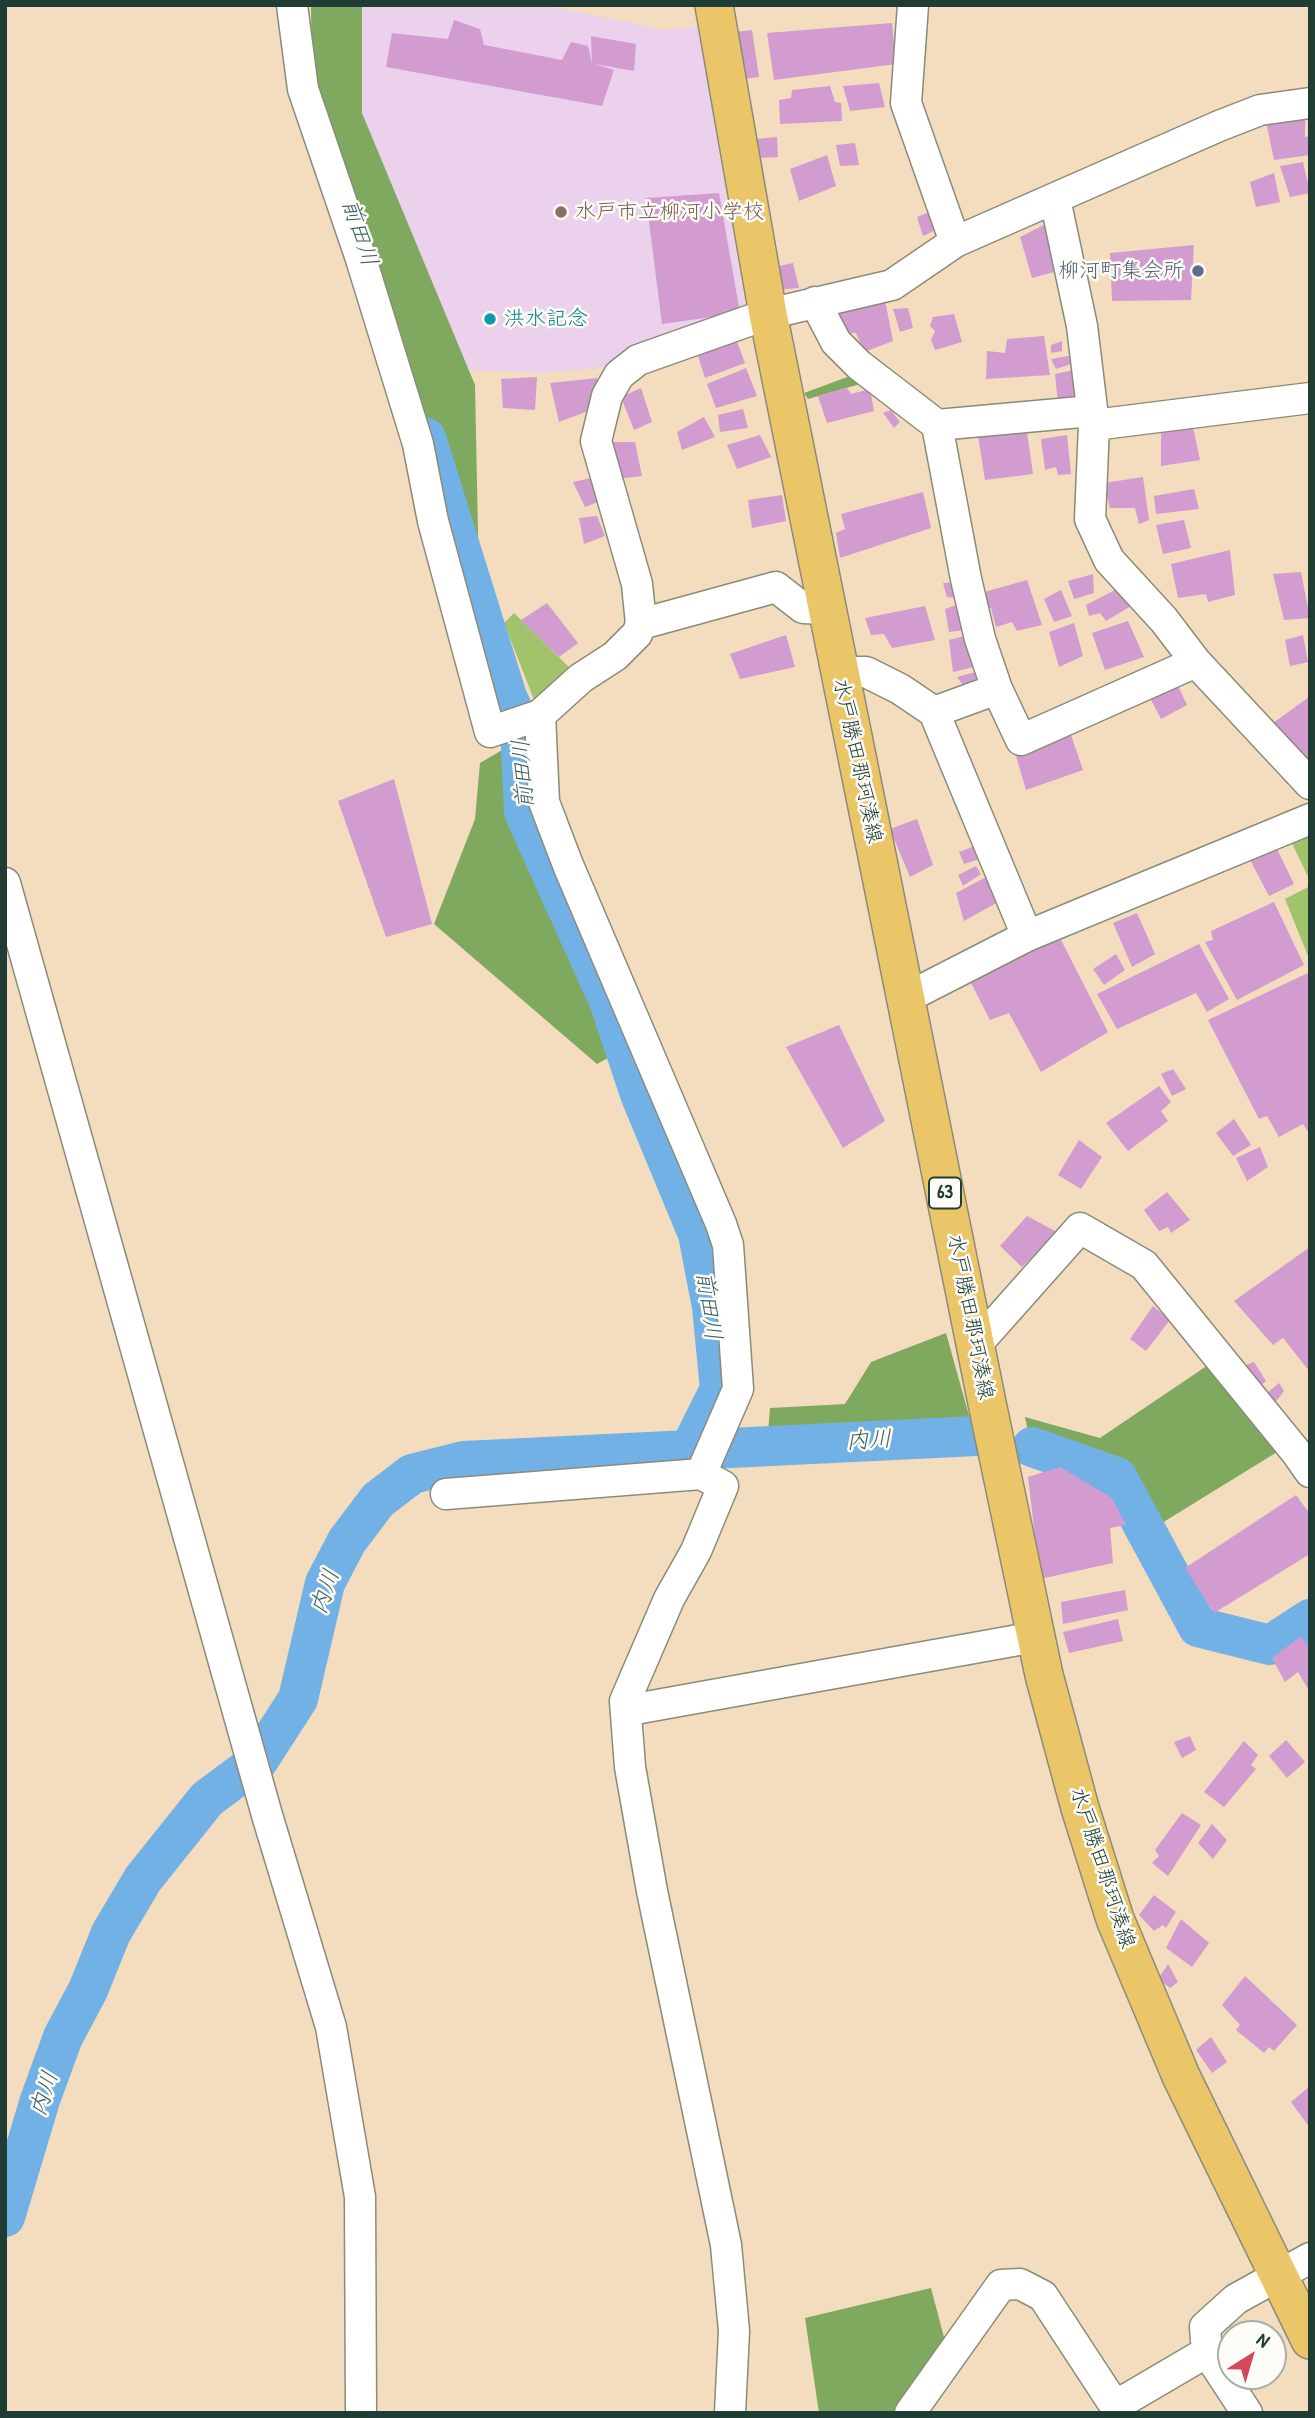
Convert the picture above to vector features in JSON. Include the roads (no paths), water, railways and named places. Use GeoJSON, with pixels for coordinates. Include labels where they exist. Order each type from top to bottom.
{"type":"FeatureCollection","features":[{"type":"Feature","properties":{"kind":"main road","name":"水戸勝田那珂湊線"},"geometry":{"type":"LineString","coordinates":[[715,5],[768,314],[1035,1637],[1082,1814],[1115,1919],[1181,2076],[1294,2267],[1310,2340]]}},
{"type":"Feature","properties":{"kind":"street"},"geometry":{"type":"LineString","coordinates":[[292,5],[303,89],[418,444],[433,521],[490,732],[540,715],[581,678],[615,656],[637,634],[641,624],[637,584],[596,441],[607,396],[619,375],[638,360],[768,314],[892,285],[955,242],[1260,110],[1310,103]]}},
{"type":"Feature","properties":{"kind":"street"},"geometry":{"type":"LineString","coordinates":[[913,5],[906,103],[955,242]]}},
{"type":"Feature","properties":{"kind":"street"},"geometry":{"type":"LineString","coordinates":[[1055,199],[1082,326],[1093,418],[1090,519],[1109,560],[1164,620],[1196,662],[1310,784]]}},
{"type":"Feature","properties":{"kind":"street"},"geometry":{"type":"LineString","coordinates":[[815,302],[836,342],[859,365],[937,425],[1093,418],[1310,398]]}},
{"type":"Feature","properties":{"kind":"street"},"geometry":{"type":"LineString","coordinates":[[937,425],[980,639],[997,689],[1021,740],[1196,662]]}},
{"type":"Feature","properties":{"kind":"street"},"geometry":{"type":"LineString","coordinates":[[641,624],[776,587],[803,608],[826,609]]}},
{"type":"Feature","properties":{"kind":"street"},"geometry":{"type":"LineString","coordinates":[[839,672],[866,672],[900,689],[934,712],[1027,936]]}},
{"type":"Feature","properties":{"kind":"street"},"geometry":{"type":"LineString","coordinates":[[934,712],[997,689]]}},
{"type":"Feature","properties":{"kind":"street"},"geometry":{"type":"LineString","coordinates":[[540,715],[544,802],[728,1245],[738,1389],[703,1467]]}},
{"type":"Feature","properties":{"kind":"street"},"geometry":{"type":"LineString","coordinates":[[906,998],[1027,936],[1310,819]]}},
{"type":"Feature","properties":{"kind":"street"},"geometry":{"type":"LineString","coordinates":[[5,883],[267,1815],[331,2027],[360,2197],[361,2413]]}},
{"type":"Feature","properties":{"kind":"street"},"geometry":{"type":"LineString","coordinates":[[976,1345],[1080,1228],[1144,1265],[1310,1472]]}},
{"type":"Feature","properties":{"kind":"street"},"geometry":{"type":"LineString","coordinates":[[446,1494],[703,1467],[723,1486],[696,1551],[669,1599],[625,1701],[630,1768],[652,1891],[726,2245],[734,2331],[730,2413]]}},
{"type":"Feature","properties":{"kind":"street"},"geometry":{"type":"LineString","coordinates":[[625,1701],[635,1709],[1035,1637]]}},
{"type":"Feature","properties":{"kind":"street"},"geometry":{"type":"LineString","coordinates":[[1247,2413],[1207,2352],[1205,2327],[1236,2299],[1294,2267]]}},
{"type":"Feature","properties":{"kind":"street"},"geometry":{"type":"LineString","coordinates":[[910,2413],[1001,2285],[1020,2284],[1043,2296],[1115,2406],[1207,2352]]}},
{"type":"Feature","properties":{"kind":"waterway","name":"前田川"},"geometry":{"type":"LineString","coordinates":[[426,438],[507,697],[520,725],[524,812],[609,1001],[640,1094],[698,1234],[712,1307],[720,1389],[690,1449]]}},
{"type":"Feature","properties":{"kind":"waterway","name":"内川"},"geometry":{"type":"LineString","coordinates":[[5,2217],[40,2100],[63,2037],[88,1990],[111,1933],[143,1879],[207,1799],[258,1761],[298,1699],[325,1583],[347,1541],[378,1500],[412,1474],[464,1461],[976,1436]]}},
{"type":"Feature","properties":{"kind":"waterway","name":"内川"},"geometry":{"type":"LineString","coordinates":[[1032,1447],[1117,1477],[1198,1627],[1270,1645],[1310,1619]]}},
{"type":"Feature","properties":{"kind":"place","name":"水戸市立柳河小学校"},"geometry":{"type":"Point","coordinates":[561,212]}},
{"type":"Feature","properties":{"kind":"place","name":"柳河町集会所"},"geometry":{"type":"Point","coordinates":[1198,271]}},
{"type":"Feature","properties":{"kind":"place","name":"洪水記念"},"geometry":{"type":"Point","coordinates":[490,319]}}]}
